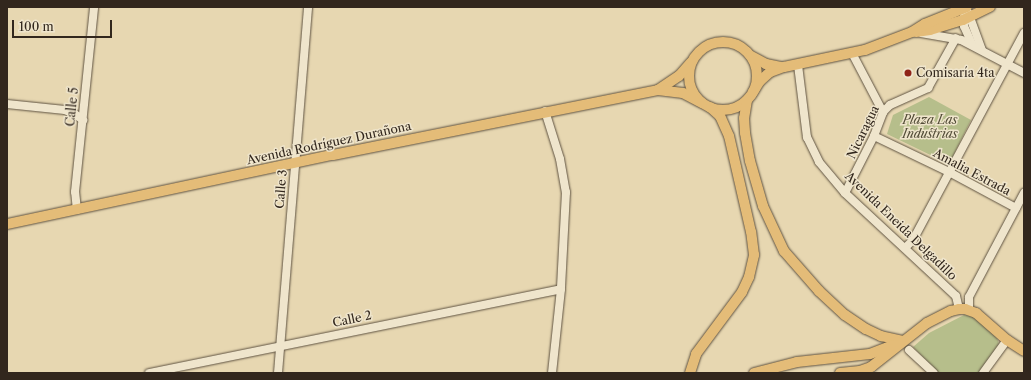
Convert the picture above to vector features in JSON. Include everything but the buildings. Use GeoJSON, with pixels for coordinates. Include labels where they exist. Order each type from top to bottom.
{"type":"FeatureCollection","features":[{"type":"Feature","properties":{"kind":"main road"},"geometry":{"type":"LineString","coordinates":[[658,90],[683,93],[706,105],[722,110],[731,109],[750,96],[764,77],[770,72],[784,67],[852,53],[912,32],[925,24],[966,12],[990,7]]}},
{"type":"Feature","properties":{"kind":"main road"},"geometry":{"type":"LineString","coordinates":[[658,90],[679,76],[695,57],[708,45],[726,42],[743,49],[750,55],[766,64],[784,67]]}},
{"type":"Feature","properties":{"kind":"main road"},"geometry":{"type":"LineString","coordinates":[[750,55],[757,73],[756,83],[750,96],[744,125],[750,161],[763,206],[784,251],[801,273],[845,314],[866,329],[881,336],[902,341]]}},
{"type":"Feature","properties":{"kind":"main road"},"geometry":{"type":"LineString","coordinates":[[690,373],[692,362],[699,350],[742,292],[749,278],[754,255],[751,232],[729,136],[720,116],[695,96],[691,86],[689,76],[690,66],[695,57]]}},
{"type":"Feature","properties":{"kind":"main road","name":"Avenida Rodríguez Durañona"},"geometry":{"type":"LineString","coordinates":[[7,224],[295,162],[545,111],[658,90]]}},
{"type":"Feature","properties":{"kind":"main road"},"geometry":{"type":"LineString","coordinates":[[840,373],[852,373],[876,364],[902,341],[935,318],[964,310],[981,317],[1007,340],[1024,351]]}},
{"type":"Feature","properties":{"kind":"main road"},"geometry":{"type":"LineString","coordinates":[[754,373],[797,362],[870,354],[902,341]]}},
{"type":"Feature","properties":{"kind":"street","name":"Calle 5"},"geometry":{"type":"LineString","coordinates":[[77,210],[74,192],[94,7]]}},
{"type":"Feature","properties":{"kind":"street","name":"Calle 3"},"geometry":{"type":"LineString","coordinates":[[278,373],[308,7]]}},
{"type":"Feature","properties":{"kind":"street"},"geometry":{"type":"LineString","coordinates":[[966,12],[966,32],[972,44]]}},
{"type":"Feature","properties":{"kind":"street"},"geometry":{"type":"LineString","coordinates":[[966,12],[982,50]]}},
{"type":"Feature","properties":{"kind":"street"},"geometry":{"type":"LineString","coordinates":[[912,32],[956,38],[972,44],[1024,73]]}},
{"type":"Feature","properties":{"kind":"street"},"geometry":{"type":"LineString","coordinates":[[905,248],[912,240],[1024,33]]}},
{"type":"Feature","properties":{"kind":"street","name":"Nicaragua"},"geometry":{"type":"LineString","coordinates":[[845,193],[874,136],[883,112],[890,105],[928,88],[956,38]]}},
{"type":"Feature","properties":{"kind":"street"},"geometry":{"type":"LineString","coordinates":[[852,53],[883,112]]}},
{"type":"Feature","properties":{"kind":"street","name":"Avenida Eneida Delgadillo"},"geometry":{"type":"LineString","coordinates":[[798,65],[803,108],[810,145],[819,162],[845,193],[956,296],[964,310]]}},
{"type":"Feature","properties":{"kind":"street"},"geometry":{"type":"LineString","coordinates":[[7,104],[65,110],[76,114],[82,120]]}},
{"type":"Feature","properties":{"kind":"street"},"geometry":{"type":"LineString","coordinates":[[545,111],[560,159],[566,192],[561,289],[552,373]]}},
{"type":"Feature","properties":{"kind":"street","name":"Amalia Estrada"},"geometry":{"type":"LineString","coordinates":[[874,136],[949,172],[1016,208]]}},
{"type":"Feature","properties":{"kind":"street"},"geometry":{"type":"LineString","coordinates":[[964,310],[969,297],[1024,193]]}},
{"type":"Feature","properties":{"kind":"street","name":"Calle 2"},"geometry":{"type":"LineString","coordinates":[[149,373],[561,289]]}},
{"type":"Feature","properties":{"kind":"street"},"geometry":{"type":"LineString","coordinates":[[983,373],[1007,340]]}},
{"type":"Feature","properties":{"kind":"street"},"geometry":{"type":"LineString","coordinates":[[909,350],[934,373]]}},
{"type":"Feature","properties":{"kind":"street"},"geometry":{"type":"LineString","coordinates":[[870,373],[876,364]]}},
{"type":"Feature","properties":{"kind":"green space","name":"Plaza Las Industrias"},"geometry":{"type":"Polygon","coordinates":[[[929,97],[971,120],[949,164],[887,134],[893,115],[929,97]]]}},
{"type":"Feature","properties":{"kind":"green space"},"geometry":{"type":"Polygon","coordinates":[[[964,315],[973,316],[996,335],[999,344],[979,373],[939,373],[913,347],[929,333],[964,315]]]}},
{"type":"Feature","properties":{"kind":"place","name":"Comisaría 4ta"},"geometry":{"type":"Point","coordinates":[908,73]}}]}
